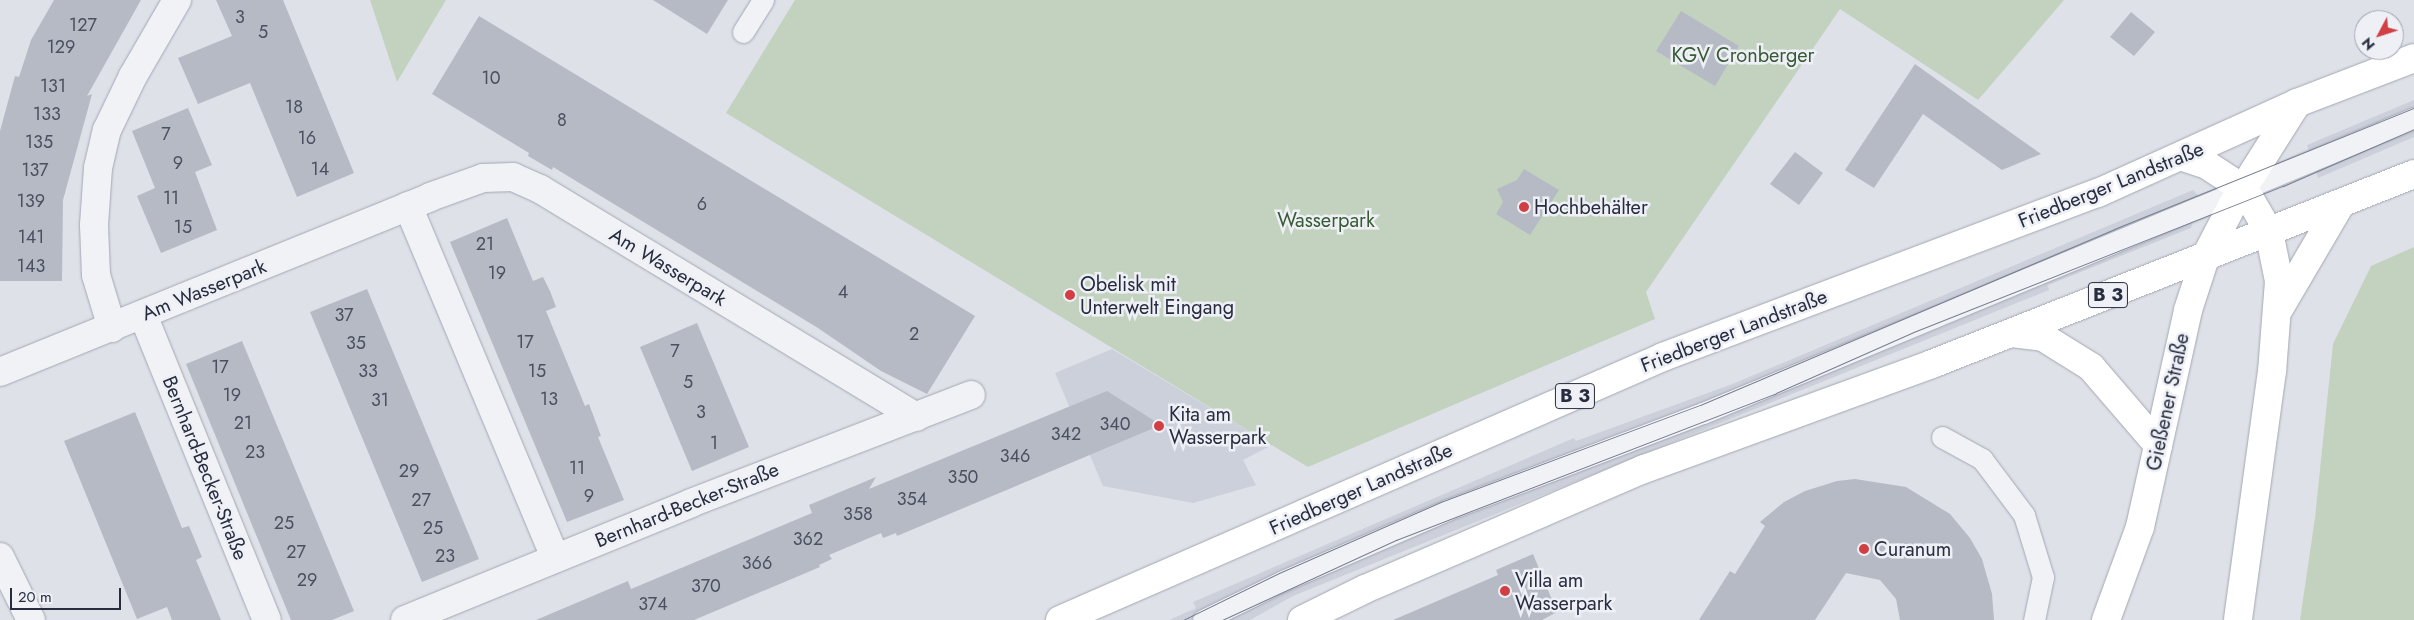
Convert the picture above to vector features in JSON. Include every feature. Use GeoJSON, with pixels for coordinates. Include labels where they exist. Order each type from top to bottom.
{"type":"FeatureCollection","features":[{"type":"Feature","properties":{"kind":"main road","name":"Friedberger Landstraße"},"geometry":{"type":"LineString","coordinates":[[1060,620],[1663,357],[2098,193],[2183,157],[2297,103],[2414,58]]}},
{"type":"Feature","properties":{"kind":"main road","name":"Gießener Straße"},"geometry":{"type":"LineString","coordinates":[[2106,620],[2140,527],[2188,310],[2205,258],[2243,189],[2297,103]]}},
{"type":"Feature","properties":{"kind":"main road"},"geometry":{"type":"LineString","coordinates":[[2183,157],[2207,165],[2243,189],[2269,232],[2279,281],[2274,317],[2272,371],[2238,620]]}},
{"type":"Feature","properties":{"kind":"main road","name":"B 3"},"geometry":{"type":"LineString","coordinates":[[1302,620],[1365,589],[1644,469],[2012,333],[2340,205],[2414,174]]}},
{"type":"Feature","properties":{"kind":"main road"},"geometry":{"type":"LineString","coordinates":[[2274,317],[2340,205]]}},
{"type":"Feature","properties":{"kind":"main road"},"geometry":{"type":"LineString","coordinates":[[2012,333],[2043,338],[2091,366],[2158,445]]}},
{"type":"Feature","properties":{"kind":"street"},"geometry":{"type":"LineString","coordinates":[[112,328],[96,275],[94,225],[98,168],[108,130],[133,76],[178,0]]}},
{"type":"Feature","properties":{"kind":"street","name":"Am Wasserpark"},"geometry":{"type":"LineString","coordinates":[[0,372],[408,206],[483,178],[512,177],[540,189],[916,416]]}},
{"type":"Feature","properties":{"kind":"street"},"geometry":{"type":"LineString","coordinates":[[408,206],[555,558]]}},
{"type":"Feature","properties":{"kind":"street","name":"Bernhard-Becker-Straße"},"geometry":{"type":"LineString","coordinates":[[143,315],[267,620]]}},
{"type":"Feature","properties":{"kind":"street","name":"Bernhard-Becker-Straße"},"geometry":{"type":"LineString","coordinates":[[406,620],[555,558],[971,395]]}},
{"type":"Feature","properties":{"kind":"street"},"geometry":{"type":"LineString","coordinates":[[0,557],[31,620]]}},
{"type":"Feature","properties":{"kind":"lane"},"geometry":{"type":"LineString","coordinates":[[743,32],[763,0]]}},
{"type":"Feature","properties":{"kind":"lane"},"geometry":{"type":"LineString","coordinates":[[1203,620],[1438,514],[1703,413],[2414,118]]}},
{"type":"Feature","properties":{"kind":"lane"},"geometry":{"type":"LineString","coordinates":[[1942,437],[1982,459],[2024,515],[2042,577],[2034,620]]}},
{"type":"Feature","properties":{"kind":"shaded area"},"geometry":{"type":"Polygon","coordinates":[[[2414,100],[2414,137],[2318,178],[2307,145],[2414,100]]]}},
{"type":"Feature","properties":{"kind":"shaded area"},"geometry":{"type":"Polygon","coordinates":[[[2193,190],[2201,198],[2191,228],[2048,285],[2049,290],[1293,596],[1250,620],[1169,620],[1196,608],[1193,602],[1574,438],[1576,441],[1735,383],[2193,190]]]}},
{"type":"Feature","properties":{"kind":"shaded area","name":"Kita am Wasserpark"},"geometry":{"type":"Polygon","coordinates":[[[1112,349],[1272,445],[1243,460],[1256,485],[1193,503],[1103,486],[1055,373],[1112,349]]]}},
{"type":"Feature","properties":{"kind":"green space"},"geometry":{"type":"Polygon","coordinates":[[[370,0],[446,0],[397,82],[370,0]]]}},
{"type":"Feature","properties":{"kind":"green space","name":"Wasserpark"},"geometry":{"type":"Polygon","coordinates":[[[795,0],[2064,0],[1978,100],[1840,9],[1646,292],[1655,319],[1308,467],[726,113],[795,0]]]}},
{"type":"Feature","properties":{"kind":"green space"},"geometry":{"type":"Polygon","coordinates":[[[2414,247],[2414,620],[2300,620],[2315,518],[2333,344],[2371,266],[2414,247]]]}},
{"type":"Feature","properties":{"kind":"building"},"geometry":{"type":"Polygon","coordinates":[[[54,0],[141,0],[87,96],[92,94],[63,200],[62,281],[0,281],[0,131],[15,76],[19,77],[31,40],[54,0]]]}},
{"type":"Feature","properties":{"kind":"building"},"geometry":{"type":"Polygon","coordinates":[[[216,0],[283,0],[354,173],[297,197],[250,83],[198,104],[178,58],[232,36],[216,0]]]}},
{"type":"Feature","properties":{"kind":"building"},"geometry":{"type":"Polygon","coordinates":[[[653,0],[728,0],[707,34],[653,0]]]}},
{"type":"Feature","properties":{"kind":"building"},"geometry":{"type":"Polygon","coordinates":[[[1681,11],[1739,46],[1715,86],[1656,51],[1681,11]]]}},
{"type":"Feature","properties":{"kind":"building"},"geometry":{"type":"Polygon","coordinates":[[[2131,12],[2155,32],[2134,56],[2110,37],[2131,12]]]}},
{"type":"Feature","properties":{"kind":"building"},"geometry":{"type":"Polygon","coordinates":[[[479,16],[975,316],[927,394],[881,371],[818,328],[553,167],[552,170],[528,156],[529,153],[432,94],[479,16]]]}},
{"type":"Feature","properties":{"kind":"building"},"geometry":{"type":"Polygon","coordinates":[[[1915,64],[2041,154],[2002,170],[1923,114],[1874,188],[1845,170],[1915,64]]]}},
{"type":"Feature","properties":{"kind":"building"},"geometry":{"type":"Polygon","coordinates":[[[188,108],[212,165],[195,172],[217,230],[161,253],[137,196],[155,188],[132,131],[188,108]]]}},
{"type":"Feature","properties":{"kind":"building"},"geometry":{"type":"Polygon","coordinates":[[[1795,152],[1823,173],[1799,205],[1770,184],[1795,152]]]}},
{"type":"Feature","properties":{"kind":"building","name":"Hochbehälter"},"geometry":{"type":"Polygon","coordinates":[[[1524,169],[1559,190],[1530,235],[1496,214],[1503,202],[1497,189],[1517,180],[1524,169]]]}},
{"type":"Feature","properties":{"kind":"building"},"geometry":{"type":"Polygon","coordinates":[[[507,218],[533,281],[543,277],[550,291],[556,307],[546,311],[585,406],[589,404],[601,436],[598,437],[624,500],[567,522],[450,242],[507,218]]]}},
{"type":"Feature","properties":{"kind":"building"},"geometry":{"type":"Polygon","coordinates":[[[367,289],[479,559],[422,582],[310,312],[367,289]]]}},
{"type":"Feature","properties":{"kind":"building"},"geometry":{"type":"Polygon","coordinates":[[[697,323],[749,447],[692,471],[640,347],[697,323]]]}},
{"type":"Feature","properties":{"kind":"building"},"geometry":{"type":"Polygon","coordinates":[[[242,341],[354,611],[332,620],[291,620],[186,364],[242,341]]]}},
{"type":"Feature","properties":{"kind":"building"},"geometry":{"type":"Polygon","coordinates":[[[1107,391],[1161,425],[897,536],[896,533],[883,538],[881,533],[829,555],[832,559],[819,565],[820,567],[694,620],[536,620],[628,581],[631,589],[812,513],[809,505],[876,477],[869,489],[1107,391]]]}},
{"type":"Feature","properties":{"kind":"building"},"geometry":{"type":"Polygon","coordinates":[[[135,412],[182,528],[189,526],[202,557],[196,560],[221,620],[172,620],[167,607],[137,619],[64,441],[135,412]]]}},
{"type":"Feature","properties":{"kind":"building","name":"Curanum"},"geometry":{"type":"Polygon","coordinates":[[[1855,479],[1906,487],[1950,514],[1970,538],[1982,559],[1992,594],[1994,620],[1900,620],[1896,599],[1880,580],[1846,573],[1815,620],[1699,620],[1730,571],[1735,574],[1765,526],[1760,522],[1784,502],[1805,491],[1837,481],[1855,479]]]}},
{"type":"Feature","properties":{"kind":"building","name":"Villa am Wasserpark"},"geometry":{"type":"Polygon","coordinates":[[[1533,554],[1557,612],[1542,620],[1393,620],[1498,575],[1496,570],[1533,554]]]}},
{"type":"Feature","properties":{"kind":"tram line"},"geometry":{"type":"LineString","coordinates":[[1183,620],[1279,573],[1443,501],[1700,405],[2114,229],[2414,108]]}},
{"type":"Feature","properties":{"kind":"tram line"},"geometry":{"type":"LineString","coordinates":[[1222,620],[1396,540],[1776,393],[1916,331],[2283,186],[2414,129]]}},
{"type":"Feature","properties":{"kind":"place","name":"Hochbehälter"},"geometry":{"type":"Point","coordinates":[1524,207]}},
{"type":"Feature","properties":{"kind":"place","name":"Obelisk mit Unterwelt Eingang"},"geometry":{"type":"Point","coordinates":[1070,295]}},
{"type":"Feature","properties":{"kind":"place","name":"Kita am Wasserpark"},"geometry":{"type":"Point","coordinates":[1159,426]}},
{"type":"Feature","properties":{"kind":"place","name":"Curanum"},"geometry":{"type":"Point","coordinates":[1864,549]}},
{"type":"Feature","properties":{"kind":"place","name":"Villa am Wasserpark"},"geometry":{"type":"Point","coordinates":[1505,591]}},
{"type":"Feature","properties":{"kind":"park label","name":"KGV Cronberger"},"geometry":{"type":"Point","coordinates":[1743,55]}}]}
